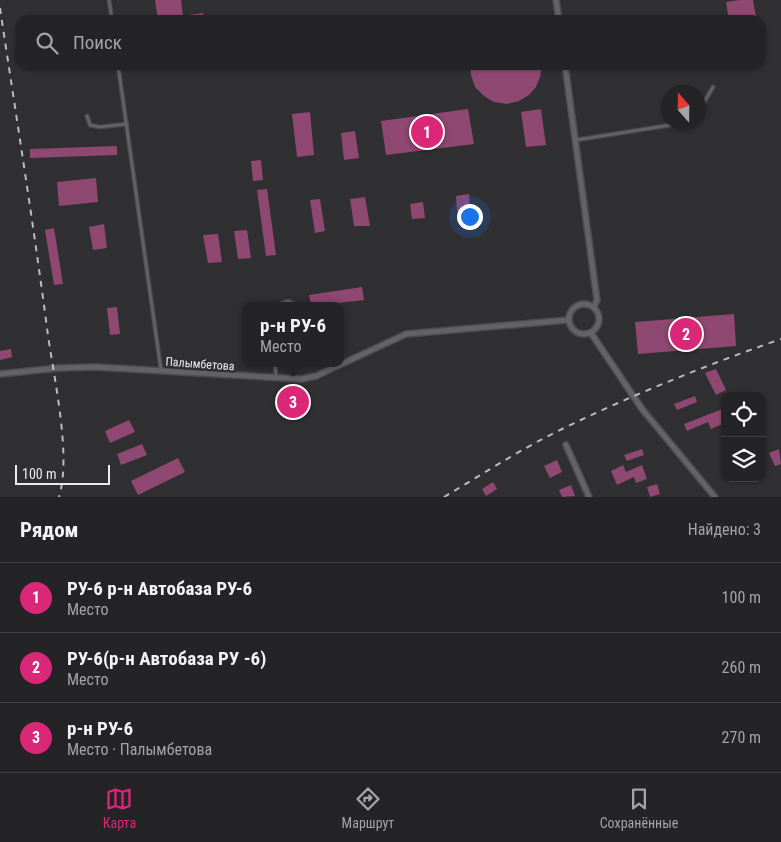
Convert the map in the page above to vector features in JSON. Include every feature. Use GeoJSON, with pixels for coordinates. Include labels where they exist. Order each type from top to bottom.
{"type":"FeatureCollection","features":[{"type":"Feature","properties":{"kind":"street"},"geometry":{"type":"LineString","coordinates":[[556,0],[558,15]]}},
{"type":"Feature","properties":{"kind":"street"},"geometry":{"type":"LineString","coordinates":[[566,70],[596,300],[594,307],[599,321],[590,333]]}},
{"type":"Feature","properties":{"kind":"street"},"geometry":{"type":"LineString","coordinates":[[590,333],[576,332],[568,320],[571,310],[579,304],[594,307]]}},
{"type":"Feature","properties":{"kind":"street","name":"Палымбетова"},"geometry":{"type":"LineString","coordinates":[[344,363],[406,334],[568,320]]}},
{"type":"Feature","properties":{"kind":"street"},"geometry":{"type":"LineString","coordinates":[[590,333],[642,408],[714,497]]}},
{"type":"Feature","properties":{"kind":"street","name":"Палымбетова"},"geometry":{"type":"LineString","coordinates":[[0,374],[58,368],[302,379],[316,376],[335,367]]}},
{"type":"Feature","properties":{"kind":"street"},"geometry":{"type":"LineString","coordinates":[[566,445],[589,497]]}},
{"type":"Feature","properties":{"kind":"lane"},"geometry":{"type":"LineString","coordinates":[[109,0],[111,15]]}},
{"type":"Feature","properties":{"kind":"lane"},"geometry":{"type":"LineString","coordinates":[[119,70],[161,372]]}},
{"type":"Feature","properties":{"kind":"lane"},"geometry":{"type":"LineString","coordinates":[[706,99],[713,87]]}},
{"type":"Feature","properties":{"kind":"lane"},"geometry":{"type":"LineString","coordinates":[[87,116],[90,124],[96,127],[127,124]]}},
{"type":"Feature","properties":{"kind":"lane"},"geometry":{"type":"LineString","coordinates":[[576,140],[661,127]]}},
{"type":"Feature","properties":{"kind":"lane"},"geometry":{"type":"LineString","coordinates":[[275,367],[276,379]]}},
{"type":"Feature","properties":{"kind":"building"},"geometry":{"type":"Polygon","coordinates":[[[155,0],[181,0],[183,15],[157,15],[155,0]]]}},
{"type":"Feature","properties":{"kind":"building"},"geometry":{"type":"Polygon","coordinates":[[[753,0],[756,15],[728,15],[726,2],[753,0]]]}},
{"type":"Feature","properties":{"kind":"building"},"geometry":{"type":"Polygon","coordinates":[[[470,70],[541,70],[536,87],[529,95],[519,101],[507,104],[494,102],[484,96],[475,87],[470,70]]]}},
{"type":"Feature","properties":{"kind":"building"},"geometry":{"type":"Polygon","coordinates":[[[468,109],[474,144],[386,155],[381,121],[468,109]]]}},
{"type":"Feature","properties":{"kind":"building"},"geometry":{"type":"Polygon","coordinates":[[[541,109],[546,145],[526,147],[521,112],[541,109]]]}},
{"type":"Feature","properties":{"kind":"building"},"geometry":{"type":"Polygon","coordinates":[[[310,112],[314,155],[297,157],[292,114],[310,112]]]}},
{"type":"Feature","properties":{"kind":"building"},"geometry":{"type":"Polygon","coordinates":[[[355,131],[359,158],[344,160],[341,133],[355,131]]]}},
{"type":"Feature","properties":{"kind":"building"},"geometry":{"type":"Polygon","coordinates":[[[117,146],[117,155],[30,158],[30,149],[117,146]]]}},
{"type":"Feature","properties":{"kind":"building"},"geometry":{"type":"Polygon","coordinates":[[[261,160],[263,180],[253,181],[251,161],[261,160]]]}},
{"type":"Feature","properties":{"kind":"building"},"geometry":{"type":"Polygon","coordinates":[[[96,178],[98,202],[59,206],[57,182],[96,178]]]}},
{"type":"Feature","properties":{"kind":"building"},"geometry":{"type":"Polygon","coordinates":[[[267,189],[276,255],[266,256],[257,190],[267,189]]]}},
{"type":"Feature","properties":{"kind":"building"},"geometry":{"type":"Polygon","coordinates":[[[469,194],[470,210],[457,211],[456,196],[469,194]]]}},
{"type":"Feature","properties":{"kind":"building"},"geometry":{"type":"Polygon","coordinates":[[[365,197],[370,226],[354,226],[350,199],[365,197]]]}},
{"type":"Feature","properties":{"kind":"building"},"geometry":{"type":"Polygon","coordinates":[[[320,199],[325,231],[315,233],[310,200],[320,199]]]}},
{"type":"Feature","properties":{"kind":"building"},"geometry":{"type":"Polygon","coordinates":[[[423,202],[425,218],[412,219],[410,204],[423,202]]]}},
{"type":"Feature","properties":{"kind":"building"},"geometry":{"type":"Polygon","coordinates":[[[104,224],[107,248],[93,250],[89,227],[104,224]]]}},
{"type":"Feature","properties":{"kind":"building"},"geometry":{"type":"Polygon","coordinates":[[[54,228],[63,284],[54,285],[45,230],[54,228]]]}},
{"type":"Feature","properties":{"kind":"building"},"geometry":{"type":"Polygon","coordinates":[[[247,230],[251,258],[238,259],[234,231],[247,230]]]}},
{"type":"Feature","properties":{"kind":"building"},"geometry":{"type":"Polygon","coordinates":[[[218,234],[222,262],[208,263],[203,235],[218,234]]]}},
{"type":"Feature","properties":{"kind":"building"},"geometry":{"type":"Polygon","coordinates":[[[362,287],[364,300],[344,302],[310,302],[309,295],[362,287]]]}},
{"type":"Feature","properties":{"kind":"building"},"geometry":{"type":"Polygon","coordinates":[[[117,307],[120,334],[110,335],[107,308],[117,307]]]}},
{"type":"Feature","properties":{"kind":"building"},"geometry":{"type":"Polygon","coordinates":[[[734,314],[736,346],[638,354],[635,322],[734,314]]]}},
{"type":"Feature","properties":{"kind":"building"},"geometry":{"type":"Polygon","coordinates":[[[11,349],[12,357],[0,360],[0,351],[11,349]]]}},
{"type":"Feature","properties":{"kind":"building"},"geometry":{"type":"Polygon","coordinates":[[[716,369],[726,390],[716,395],[705,373],[716,369]]]}},
{"type":"Feature","properties":{"kind":"building"},"geometry":{"type":"Polygon","coordinates":[[[286,396],[301,397],[301,408],[285,407],[286,396]]]}},
{"type":"Feature","properties":{"kind":"building"},"geometry":{"type":"Polygon","coordinates":[[[695,396],[697,402],[677,410],[674,404],[695,396]]]}},
{"type":"Feature","properties":{"kind":"building"},"geometry":{"type":"Polygon","coordinates":[[[721,410],[721,425],[711,429],[708,422],[687,431],[684,424],[721,410]]]}},
{"type":"Feature","properties":{"kind":"building"},"geometry":{"type":"Polygon","coordinates":[[[129,420],[135,432],[110,443],[105,431],[129,420]]]}},
{"type":"Feature","properties":{"kind":"building"},"geometry":{"type":"Polygon","coordinates":[[[142,444],[147,455],[121,465],[117,454],[142,444]]]}},
{"type":"Feature","properties":{"kind":"building"},"geometry":{"type":"Polygon","coordinates":[[[642,449],[644,455],[627,461],[624,455],[642,449]]]}},
{"type":"Feature","properties":{"kind":"building"},"geometry":{"type":"Polygon","coordinates":[[[779,449],[781,464],[775,466],[769,453],[779,449]]]}},
{"type":"Feature","properties":{"kind":"building"},"geometry":{"type":"Polygon","coordinates":[[[178,458],[185,472],[138,495],[131,481],[178,458]]]}},
{"type":"Feature","properties":{"kind":"building"},"geometry":{"type":"Polygon","coordinates":[[[557,460],[562,472],[550,478],[544,466],[557,460]]]}},
{"type":"Feature","properties":{"kind":"building"},"geometry":{"type":"Polygon","coordinates":[[[623,465],[626,472],[642,465],[647,479],[636,483],[634,477],[617,485],[611,471],[623,465]]]}},
{"type":"Feature","properties":{"kind":"building"},"geometry":{"type":"Polygon","coordinates":[[[493,482],[497,489],[486,496],[482,489],[493,482]]]}},
{"type":"Feature","properties":{"kind":"building"},"geometry":{"type":"Polygon","coordinates":[[[657,484],[660,494],[650,497],[647,487],[657,484]]]}},
{"type":"Feature","properties":{"kind":"building"},"geometry":{"type":"Polygon","coordinates":[[[571,485],[575,496],[562,497],[559,490],[571,485]]]}},
{"type":"Feature","properties":{"kind":"railway"},"geometry":{"type":"LineString","coordinates":[[0,8],[60,414],[63,459],[59,497]]}},
{"type":"Feature","properties":{"kind":"railway"},"geometry":{"type":"LineString","coordinates":[[444,497],[528,447],[583,419],[667,382],[781,339]]}},
{"type":"Feature","properties":{"kind":"place","name":"РУ-6 р-н Автобаза РУ-6"},"geometry":{"type":"Point","coordinates":[427,132]}},
{"type":"Feature","properties":{"kind":"place","name":"РУ-6(р-н Автобаза РУ -6)"},"geometry":{"type":"Point","coordinates":[686,334]}},
{"type":"Feature","properties":{"kind":"place","name":"р-н РУ-6"},"geometry":{"type":"Point","coordinates":[293,402]}}]}
